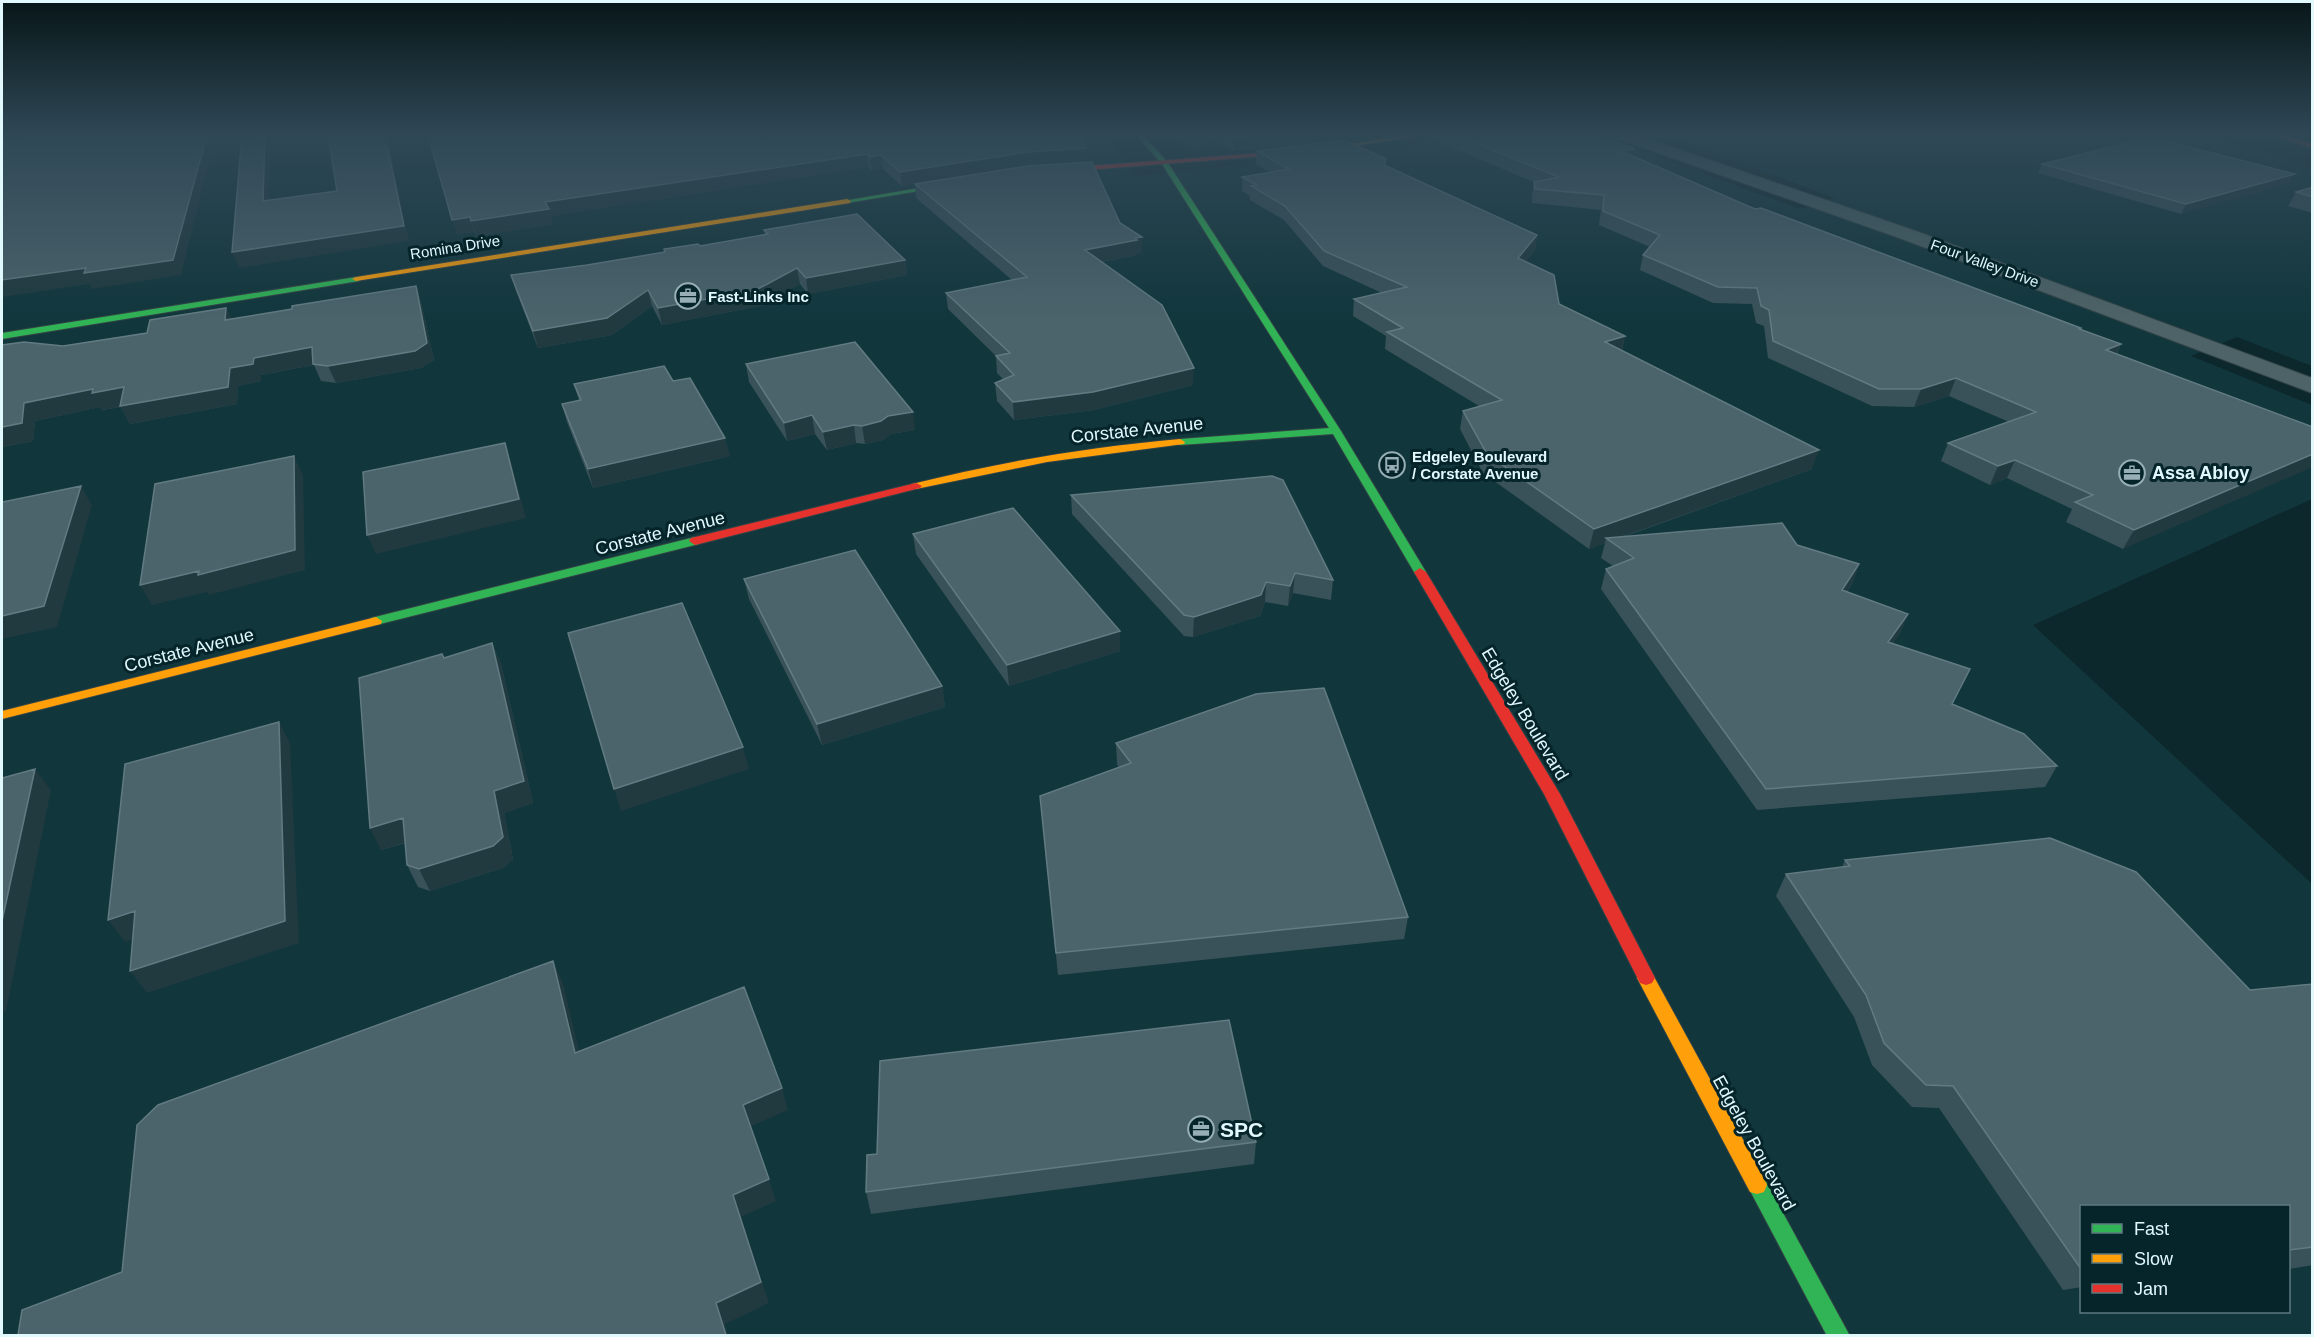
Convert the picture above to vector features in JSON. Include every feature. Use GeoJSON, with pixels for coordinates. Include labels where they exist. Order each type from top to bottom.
{"type":"FeatureCollection","features":[{"type":"Feature","properties":{"kind":"main road","name":"Romina Drive"},"geometry":{"type":"LineString","coordinates":[[2,336],[870,197]]}},
{"type":"Feature","properties":{"kind":"main road","name":"Edgeley Boulevard"},"geometry":{"type":"LineString","coordinates":[[1187,197],[1336,431],[1552,794],[1662,1010],[1839,1335]]}},
{"type":"Feature","properties":{"kind":"main road","name":"Corstate Avenue"},"geometry":{"type":"LineString","coordinates":[[2,715],[960,476],[1118,447],[1336,431]]}},
{"type":"Feature","properties":{"kind":"street","name":"Four Valley Drive"},"geometry":{"type":"LineString","coordinates":[[1800,197],[1919,239],[2313,386]]}},
{"type":"Feature","properties":{"kind":"shaded area"},"geometry":{"type":"Polygon","coordinates":[[[2,197],[1768,197],[1800,209],[1833,197],[2312,197],[2312,366],[2237,337],[2191,356],[2312,405],[2312,499],[2033,625],[2312,884],[2312,1335],[2,1336],[2,197]]]}},
{"type":"Feature","properties":{"kind":"building"},"geometry":{"type":"Polygon","coordinates":[[[2,197],[190,197],[173,260],[84,273],[86,268],[2,280],[2,197]]]}},
{"type":"Feature","properties":{"kind":"building"},"geometry":{"type":"Polygon","coordinates":[[[237,197],[263,197],[263,201],[290,197],[398,197],[404,226],[232,252],[237,197]]]}},
{"type":"Feature","properties":{"kind":"building"},"geometry":{"type":"Polygon","coordinates":[[[446,197],[576,197],[545,202],[549,209],[471,221],[470,217],[452,220],[446,197]]]}},
{"type":"Feature","properties":{"kind":"building"},"geometry":{"type":"Polygon","coordinates":[[[931,197],[1108,197],[1120,223],[1142,237],[1135,238],[1137,240],[1085,250],[1162,305],[1194,368],[1093,392],[1013,402],[995,383],[1014,375],[996,356],[1010,353],[946,293],[1027,277],[931,197]]]}},
{"type":"Feature","properties":{"kind":"building"},"geometry":{"type":"Polygon","coordinates":[[[1270,197],[1455,197],[1537,235],[1518,258],[1554,275],[1559,304],[1625,336],[1605,342],[1819,450],[1594,529],[1487,454],[1463,411],[1502,400],[1387,332],[1403,328],[1354,299],[1407,287],[1324,251],[1285,206],[1270,197]]]}},
{"type":"Feature","properties":{"kind":"building"},"geometry":{"type":"Polygon","coordinates":[[[1604,197],[1728,197],[1755,209],[1761,208],[2081,328],[2079,329],[2121,344],[2106,350],[2313,427],[2313,454],[2134,530],[2075,502],[2093,495],[2015,460],[1998,466],[1948,443],[2036,412],[1956,378],[1921,389],[1879,389],[1773,341],[1769,310],[1761,306],[1757,288],[1718,287],[1643,255],[1660,235],[1603,211],[1604,197]]]}},
{"type":"Feature","properties":{"kind":"building"},"geometry":{"type":"Polygon","coordinates":[[[2162,197],[2210,197],[2186,204],[2162,197]]]}},
{"type":"Feature","properties":{"kind":"building"},"geometry":{"type":"Polygon","coordinates":[[[857,214],[905,260],[806,278],[797,268],[756,290],[658,308],[648,290],[607,318],[533,331],[511,275],[665,252],[664,249],[698,244],[700,246],[768,234],[764,230],[857,214]]]}},
{"type":"Feature","properties":{"kind":"building"},"geometry":{"type":"Polygon","coordinates":[[[416,286],[427,343],[415,351],[328,366],[313,364],[312,347],[254,358],[253,364],[230,368],[228,387],[120,406],[124,387],[92,393],[93,389],[24,403],[22,423],[2,427],[2,345],[24,342],[63,346],[147,333],[150,320],[226,308],[225,320],[292,309],[292,306],[416,286]]]}},
{"type":"Feature","properties":{"kind":"building"},"geometry":{"type":"Polygon","coordinates":[[[855,342],[913,412],[888,416],[881,421],[862,426],[854,425],[823,432],[812,415],[784,423],[746,364],[855,342]]]}},
{"type":"Feature","properties":{"kind":"building"},"geometry":{"type":"Polygon","coordinates":[[[664,366],[673,381],[690,378],[725,438],[588,469],[562,404],[581,400],[574,384],[664,366]]]}},
{"type":"Feature","properties":{"kind":"building"},"geometry":{"type":"Polygon","coordinates":[[[505,443],[519,499],[367,535],[363,472],[505,443]]]}},
{"type":"Feature","properties":{"kind":"building"},"geometry":{"type":"Polygon","coordinates":[[[294,456],[295,550],[198,575],[199,571],[140,585],[155,484],[294,456]]]}},
{"type":"Feature","properties":{"kind":"building"},"geometry":{"type":"Polygon","coordinates":[[[1272,476],[1283,480],[1333,580],[1295,573],[1290,586],[1266,582],[1261,595],[1194,617],[1184,615],[1071,495],[1272,476]]]}},
{"type":"Feature","properties":{"kind":"building"},"geometry":{"type":"Polygon","coordinates":[[[81,486],[44,606],[2,616],[2,502],[81,486]]]}},
{"type":"Feature","properties":{"kind":"building"},"geometry":{"type":"Polygon","coordinates":[[[1013,508],[1120,631],[1007,665],[913,534],[1013,508]]]}},
{"type":"Feature","properties":{"kind":"building"},"geometry":{"type":"Polygon","coordinates":[[[1782,523],[1797,545],[1859,564],[1842,590],[1908,614],[1888,642],[1970,669],[1952,704],[2024,734],[2057,766],[1766,789],[1606,569],[1634,558],[1606,538],[1782,523]]]}},
{"type":"Feature","properties":{"kind":"building"},"geometry":{"type":"Polygon","coordinates":[[[855,550],[942,686],[817,724],[744,579],[855,550]]]}},
{"type":"Feature","properties":{"kind":"building"},"geometry":{"type":"Polygon","coordinates":[[[682,603],[743,747],[614,789],[568,633],[682,603]]]}},
{"type":"Feature","properties":{"kind":"building"},"geometry":{"type":"Polygon","coordinates":[[[492,643],[524,781],[494,791],[503,837],[493,846],[419,869],[407,865],[403,818],[370,828],[359,678],[442,654],[444,658],[492,643]]]}},
{"type":"Feature","properties":{"kind":"building"},"geometry":{"type":"Polygon","coordinates":[[[1324,688],[1408,917],[1056,953],[1040,796],[1131,763],[1116,743],[1256,694],[1324,688]]]}},
{"type":"Feature","properties":{"kind":"building"},"geometry":{"type":"Polygon","coordinates":[[[279,722],[285,921],[130,971],[135,911],[108,920],[125,764],[279,722]]]}},
{"type":"Feature","properties":{"kind":"building"},"geometry":{"type":"Polygon","coordinates":[[[35,769],[2,921],[2,778],[35,769]]]}},
{"type":"Feature","properties":{"kind":"building"},"geometry":{"type":"Polygon","coordinates":[[[2050,838],[2136,872],[2250,990],[2313,984],[2313,1247],[2290,1250],[2290,1205],[2080,1205],[2080,1268],[1953,1086],[1926,1085],[1884,1043],[1866,995],[1786,874],[1850,866],[1845,860],[2050,838]]]}},
{"type":"Feature","properties":{"kind":"building"},"geometry":{"type":"Polygon","coordinates":[[[553,961],[575,1053],[744,987],[782,1088],[743,1105],[769,1179],[733,1195],[761,1282],[716,1303],[726,1335],[18,1335],[22,1310],[122,1272],[137,1125],[158,1105],[553,961]]]}},
{"type":"Feature","properties":{"kind":"building"},"geometry":{"type":"Polygon","coordinates":[[[1229,1020],[1256,1142],[866,1192],[867,1155],[877,1154],[880,1061],[1229,1020]]]}},
{"type":"Feature","properties":{"kind":"traffic: fast"},"geometry":{"type":"LineString","coordinates":[[847,201],[870,197]]}},
{"type":"Feature","properties":{"kind":"traffic: fast"},"geometry":{"type":"LineString","coordinates":[[1187,197],[1336,431],[1420,572]]}},
{"type":"Feature","properties":{"kind":"traffic: fast"},"geometry":{"type":"LineString","coordinates":[[2,336],[356,279]]}},
{"type":"Feature","properties":{"kind":"traffic: fast"},"geometry":{"type":"LineString","coordinates":[[1180,442],[1336,431]]}},
{"type":"Feature","properties":{"kind":"traffic: fast"},"geometry":{"type":"LineString","coordinates":[[376,621],[695,541]]}},
{"type":"Feature","properties":{"kind":"traffic: fast"},"geometry":{"type":"LineString","coordinates":[[1757,1185],[1839,1336]]}},
{"type":"Feature","properties":{"kind":"traffic: slow"},"geometry":{"type":"LineString","coordinates":[[356,279],[847,201]]}},
{"type":"Feature","properties":{"kind":"traffic: slow"},"geometry":{"type":"LineString","coordinates":[[916,486],[1047,458],[1180,442]]}},
{"type":"Feature","properties":{"kind":"traffic: slow"},"geometry":{"type":"LineString","coordinates":[[2,715],[376,621]]}},
{"type":"Feature","properties":{"kind":"traffic: slow"},"geometry":{"type":"LineString","coordinates":[[1646,978],[1757,1185]]}},
{"type":"Feature","properties":{"kind":"traffic: jam"},"geometry":{"type":"LineString","coordinates":[[695,541],[916,486]]}},
{"type":"Feature","properties":{"kind":"traffic: jam"},"geometry":{"type":"LineString","coordinates":[[1420,572],[1552,794],[1646,978]]}},
{"type":"Feature","properties":{"kind":"place","name":"Fast-Links Inc"},"geometry":{"type":"Point","coordinates":[688,296]}},
{"type":"Feature","properties":{"kind":"place","name":"Edgeley Boulevard / Corstate Avenue"},"geometry":{"type":"Point","coordinates":[1392,465]}},
{"type":"Feature","properties":{"kind":"place","name":"Assa Abloy"},"geometry":{"type":"Point","coordinates":[2132,473]}},
{"type":"Feature","properties":{"kind":"place","name":"SPC"},"geometry":{"type":"Point","coordinates":[1201,1129]}}]}
